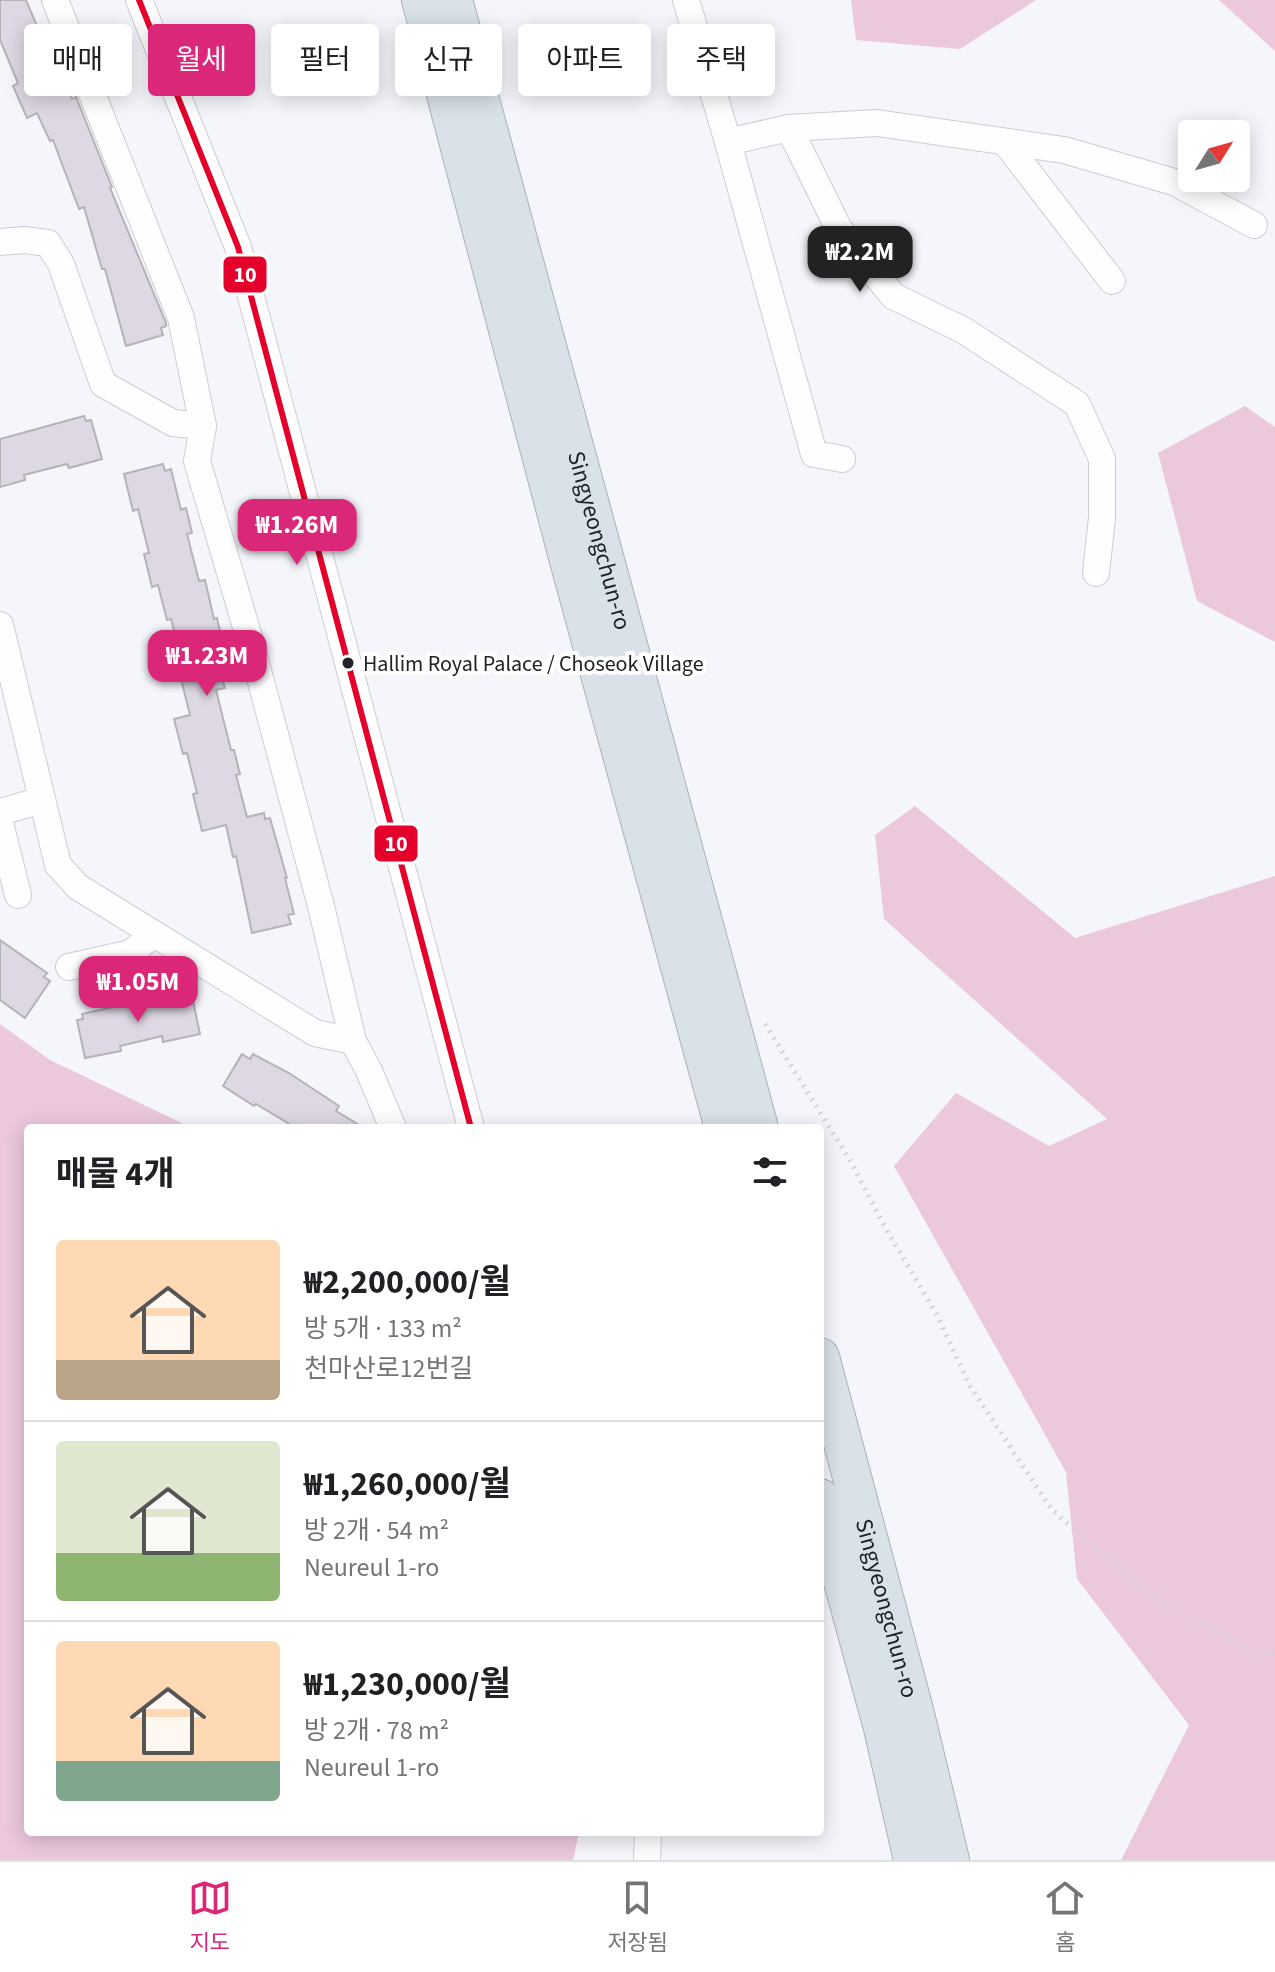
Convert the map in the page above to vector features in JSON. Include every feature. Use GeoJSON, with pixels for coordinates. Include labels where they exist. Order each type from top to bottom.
{"type":"FeatureCollection","features":[{"type":"Feature","properties":{"kind":"highway","name":"Singyeongchun-ro"},"geometry":{"type":"LineString","coordinates":[[421,0],[723,1124]]}},
{"type":"Feature","properties":{"kind":"highway","name":"Singyeongchun-ro"},"geometry":{"type":"LineString","coordinates":[[462,13],[758,1124]]}},
{"type":"Feature","properties":{"kind":"highway","name":"Singyeongchun-ro"},"geometry":{"type":"LineString","coordinates":[[824,1372],[950,1860]]}},
{"type":"Feature","properties":{"kind":"highway","name":"Singyeongchun-ro"},"geometry":{"type":"LineString","coordinates":[[824,1513],[883,1728],[913,1860]]}},
{"type":"Feature","properties":{"kind":"street"},"geometry":{"type":"LineString","coordinates":[[55,0],[181,318],[203,426],[197,461],[249,637],[321,906],[353,1041],[391,1124]]}},
{"type":"Feature","properties":{"kind":"street"},"geometry":{"type":"LineString","coordinates":[[139,0],[238,247],[470,1124]]}},
{"type":"Feature","properties":{"kind":"street"},"geometry":{"type":"LineString","coordinates":[[462,13],[463,0]]}},
{"type":"Feature","properties":{"kind":"street"},"geometry":{"type":"LineString","coordinates":[[686,0],[814,454],[842,459]]}},
{"type":"Feature","properties":{"kind":"street"},"geometry":{"type":"LineString","coordinates":[[728,142],[789,128],[877,123],[1064,150],[1174,182],[1254,225]]}},
{"type":"Feature","properties":{"kind":"street"},"geometry":{"type":"LineString","coordinates":[[789,128],[839,229],[893,296],[963,330],[1077,404],[1102,459],[1102,518],[1096,573]]}},
{"type":"Feature","properties":{"kind":"street"},"geometry":{"type":"LineString","coordinates":[[1005,142],[1112,281]]}},
{"type":"Feature","properties":{"kind":"street"},"geometry":{"type":"LineString","coordinates":[[0,242],[24,240],[48,243],[61,264],[103,384],[173,423],[203,426]]}},
{"type":"Feature","properties":{"kind":"street"},"geometry":{"type":"LineString","coordinates":[[0,625],[58,865],[78,887],[315,1033],[353,1041]]}},
{"type":"Feature","properties":{"kind":"street"},"geometry":{"type":"LineString","coordinates":[[0,812],[42,800]]}},
{"type":"Feature","properties":{"kind":"street"},"geometry":{"type":"LineString","coordinates":[[0,823],[18,895]]}},
{"type":"Feature","properties":{"kind":"street"},"geometry":{"type":"LineString","coordinates":[[69,967],[131,953],[154,934]]}},
{"type":"Feature","properties":{"kind":"street"},"geometry":{"type":"LineString","coordinates":[[647,1860],[648,1836]]}},
{"type":"Feature","properties":{"kind":"path"},"geometry":{"type":"LineString","coordinates":[[798,1077],[851,1162],[937,1315],[970,1386],[1052,1510],[1160,1602],[1260,1653],[1275,1653]]}},
{"type":"Feature","properties":{"kind":"shaded area"},"geometry":{"type":"Polygon","coordinates":[[[851,0],[1036,0],[960,49],[856,40],[851,0]]]}},
{"type":"Feature","properties":{"kind":"shaded area"},"geometry":{"type":"Polygon","coordinates":[[[1219,0],[1275,0],[1275,51],[1219,0]]]}},
{"type":"Feature","properties":{"kind":"shaded area"},"geometry":{"type":"Polygon","coordinates":[[[1245,406],[1275,427],[1275,642],[1197,601],[1158,453],[1245,406]]]}},
{"type":"Feature","properties":{"kind":"shaded area"},"geometry":{"type":"Polygon","coordinates":[[[915,806],[1075,938],[1275,876],[1275,1860],[1121,1860],[1189,1725],[1077,1579],[1066,1472],[894,1166],[956,1093],[1049,1146],[1107,1119],[884,919],[875,835],[915,806]]]}},
{"type":"Feature","properties":{"kind":"shaded area"},"geometry":{"type":"Polygon","coordinates":[[[0,1024],[50,1060],[184,1124],[24,1124],[24,1836],[578,1836],[573,1860],[0,1860],[0,1024]]]}},
{"type":"Feature","properties":{"kind":"building"},"geometry":{"type":"Polygon","coordinates":[[[0,0],[26,0],[36,24],[24,24],[24,96],[76,97],[166,323],[161,328],[163,335],[126,346],[84,207],[79,209],[53,140],[50,141],[37,113],[27,118],[13,86],[18,83],[0,40],[0,0]]]}},
{"type":"Feature","properties":{"kind":"building"},"geometry":{"type":"Polygon","coordinates":[[[84,416],[86,421],[91,420],[102,459],[24,475],[25,480],[0,487],[0,439],[84,416]]]}},
{"type":"Feature","properties":{"kind":"building"},"geometry":{"type":"Polygon","coordinates":[[[163,464],[165,471],[171,469],[181,510],[186,508],[192,533],[187,534],[199,581],[205,580],[214,619],[217,618],[222,640],[219,641],[229,677],[222,679],[225,688],[216,690],[240,774],[236,775],[247,817],[264,813],[265,819],[270,818],[287,878],[294,914],[288,915],[291,924],[252,933],[236,856],[233,857],[226,825],[202,831],[187,753],[183,754],[174,719],[190,715],[177,663],[182,662],[158,585],[152,587],[144,554],[149,553],[138,509],[133,511],[124,474],[163,464]]]}},
{"type":"Feature","properties":{"kind":"building"},"geometry":{"type":"Polygon","coordinates":[[[0,940],[47,973],[44,977],[50,981],[25,1018],[0,1000],[0,940]]]}},
{"type":"Feature","properties":{"kind":"building"},"geometry":{"type":"Polygon","coordinates":[[[181,992],[182,998],[192,996],[200,1034],[163,1042],[162,1036],[120,1046],[121,1051],[85,1058],[77,1020],[83,1019],[82,1014],[181,992]]]}},
{"type":"Feature","properties":{"kind":"building"},"geometry":{"type":"Polygon","coordinates":[[[242,1054],[250,1059],[253,1054],[339,1106],[336,1111],[357,1124],[289,1124],[223,1086],[242,1054]]]}},
{"type":"Feature","properties":{"kind":"transit line","name":"10"},"geometry":{"type":"LineString","coordinates":[[139,0],[238,247],[470,1124]]}},
{"type":"Feature","properties":{"kind":"place","name":"Hallim Royal Palace / Choseok Village"},"geometry":{"type":"Point","coordinates":[348,663]}}]}
